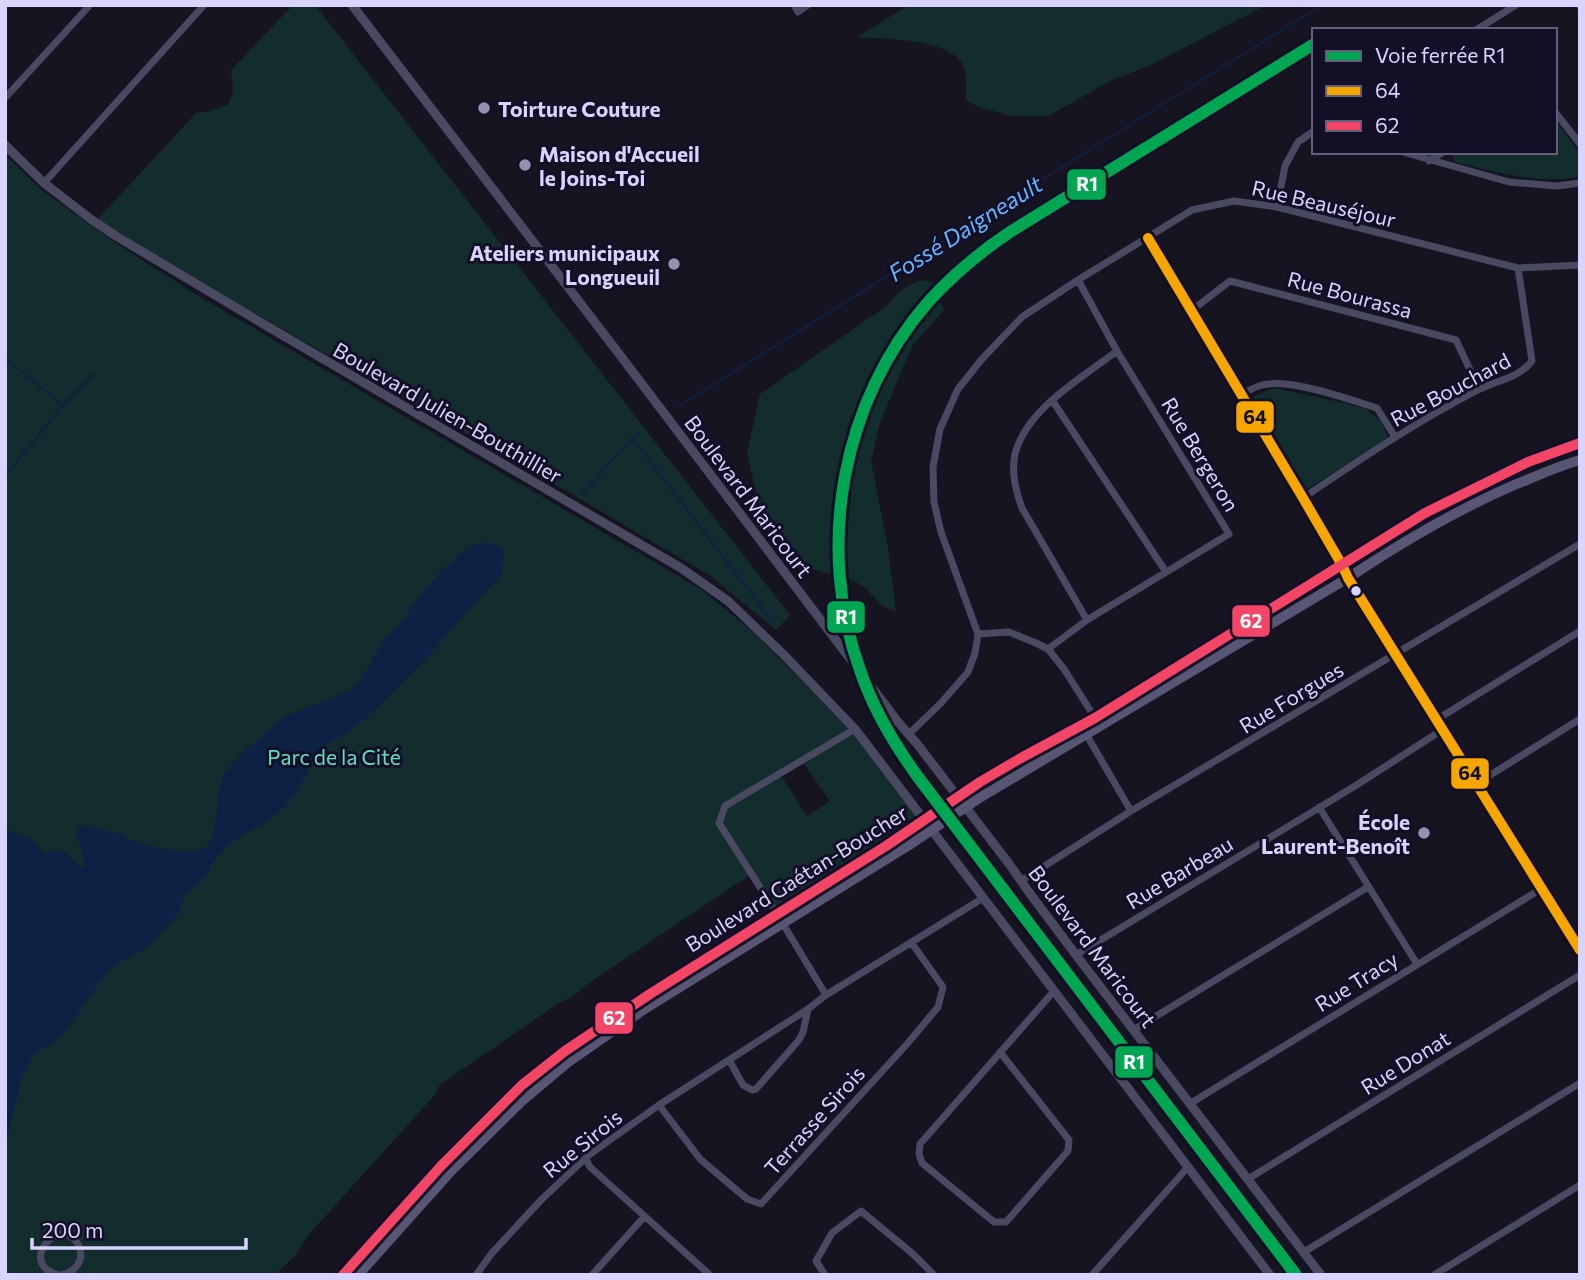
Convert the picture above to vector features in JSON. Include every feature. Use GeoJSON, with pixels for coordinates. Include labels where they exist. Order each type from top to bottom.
{"type":"FeatureCollection","features":[{"type":"Feature","properties":{"kind":"main road","name":"Boulevard Gaétan-Boucher"},"geometry":{"type":"LineString","coordinates":[[889,850],[981,782],[1094,718],[1424,513],[1528,462],[1580,443]]}},
{"type":"Feature","properties":{"kind":"main road","name":"Boulevard Gaétan-Boucher"},"geometry":{"type":"LineString","coordinates":[[358,1275],[452,1170],[522,1101],[582,1051],[643,1010],[889,850],[1348,578],[1440,520],[1505,489],[1580,460]]}},
{"type":"Feature","properties":{"kind":"main road","name":"Boulevard Gaétan-Boucher"},"geometry":{"type":"LineString","coordinates":[[343,1275],[441,1166],[528,1080],[575,1044],[650,994],[780,919]]}},
{"type":"Feature","properties":{"kind":"street"},"geometry":{"type":"LineString","coordinates":[[5,98],[90,5]]}},
{"type":"Feature","properties":{"kind":"street"},"geometry":{"type":"LineString","coordinates":[[44,183],[204,5]]}},
{"type":"Feature","properties":{"kind":"street","name":"Boulevard Maricourt"},"geometry":{"type":"LineString","coordinates":[[352,5],[1321,1275]]}},
{"type":"Feature","properties":{"kind":"street"},"geometry":{"type":"LineString","coordinates":[[796,8],[808,5]]}},
{"type":"Feature","properties":{"kind":"street"},"geometry":{"type":"LineString","coordinates":[[1479,28],[1516,5]]}},
{"type":"Feature","properties":{"kind":"street"},"geometry":{"type":"LineString","coordinates":[[1557,115],[1580,144]]}},
{"type":"Feature","properties":{"kind":"street"},"geometry":{"type":"LineString","coordinates":[[1277,207],[1285,166],[1298,142],[1312,132]]}},
{"type":"Feature","properties":{"kind":"street","name":"Boulevard Julien-Bouthillier"},"geometry":{"type":"LineString","coordinates":[[5,145],[44,183],[116,236],[681,568],[728,601],[855,729],[1188,1167],[1264,1272]]}},
{"type":"Feature","properties":{"kind":"street"},"geometry":{"type":"LineString","coordinates":[[1410,154],[1509,182],[1557,186],[1580,183]]}},
{"type":"Feature","properties":{"kind":"street"},"geometry":{"type":"LineString","coordinates":[[1429,160],[1440,154]]}},
{"type":"Feature","properties":{"kind":"street","name":"Rue Beauséjour"},"geometry":{"type":"LineString","coordinates":[[978,634],[941,532],[934,502],[933,467],[940,429],[958,389],[1021,317],[1192,210],[1234,201],[1277,207],[1518,268],[1580,265]]}},
{"type":"Feature","properties":{"kind":"street"},"geometry":{"type":"LineString","coordinates":[[1148,238],[1348,578],[1580,950]]}},
{"type":"Feature","properties":{"kind":"street","name":"Rue Bouchard"},"geometry":{"type":"LineString","coordinates":[[1303,498],[1395,437],[1479,389],[1524,371],[1532,361],[1518,268]]}},
{"type":"Feature","properties":{"kind":"street","name":"Rue Bergeron"},"geometry":{"type":"LineString","coordinates":[[1048,649],[1087,620],[1229,534],[1117,351],[1079,280]]}},
{"type":"Feature","properties":{"kind":"street","name":"Rue Bourassa"},"geometry":{"type":"LineString","coordinates":[[1191,311],[1230,281],[1455,340],[1479,389]]}},
{"type":"Feature","properties":{"kind":"street"},"geometry":{"type":"LineString","coordinates":[[1087,620],[1022,508],[1016,491],[1015,453],[1036,416],[1052,400],[1117,351]]}},
{"type":"Feature","properties":{"kind":"street"},"geometry":{"type":"LineString","coordinates":[[1241,394],[1262,385],[1289,384],[1351,400],[1377,408],[1395,437]]}},
{"type":"Feature","properties":{"kind":"street"},"geometry":{"type":"LineString","coordinates":[[1052,400],[1166,572]]}},
{"type":"Feature","properties":{"kind":"street","name":"Rue Forgues"},"geometry":{"type":"LineString","coordinates":[[1021,881],[1131,811],[1580,544]]}},
{"type":"Feature","properties":{"kind":"street"},"geometry":{"type":"LineString","coordinates":[[1436,720],[1580,631]]}},
{"type":"Feature","properties":{"kind":"street"},"geometry":{"type":"LineString","coordinates":[[909,734],[968,672],[978,634],[1009,632],[1048,649],[1094,718]]}},
{"type":"Feature","properties":{"kind":"street"},"geometry":{"type":"LineString","coordinates":[[1476,785],[1580,719]]}},
{"type":"Feature","properties":{"kind":"street"},"geometry":{"type":"LineString","coordinates":[[826,995],[719,823],[725,806],[855,729]]}},
{"type":"Feature","properties":{"kind":"street","name":"Rue Barbeau"},"geometry":{"type":"LineString","coordinates":[[1076,955],[1442,730]]}},
{"type":"Feature","properties":{"kind":"street"},"geometry":{"type":"LineString","coordinates":[[1086,734],[1131,811]]}},
{"type":"Feature","properties":{"kind":"street"},"geometry":{"type":"LineString","coordinates":[[1319,807],[1417,964]]}},
{"type":"Feature","properties":{"kind":"street"},"geometry":{"type":"LineString","coordinates":[[1135,1030],[1368,887]]}},
{"type":"Feature","properties":{"kind":"street","name":"Rue Tracy"},"geometry":{"type":"LineString","coordinates":[[1191,1103],[1541,889]]}},
{"type":"Feature","properties":{"kind":"street","name":"Rue Sirois"},"geometry":{"type":"LineString","coordinates":[[476,1275],[492,1253],[542,1199],[586,1159],[659,1105],[826,995],[983,898]]}},
{"type":"Feature","properties":{"kind":"street","name":"Terrasse Sirois"},"geometry":{"type":"LineString","coordinates":[[659,1105],[700,1159],[747,1199],[761,1204],[938,1007],[943,987],[911,942]]}},
{"type":"Feature","properties":{"kind":"street","name":"Rue Donat"},"geometry":{"type":"LineString","coordinates":[[1248,1179],[1580,975]]}},
{"type":"Feature","properties":{"kind":"street"},"geometry":{"type":"LineString","coordinates":[[999,1052],[1069,1140],[1068,1151],[1006,1222],[994,1222],[922,1163],[920,1143],[999,1052],[1054,991]]}},
{"type":"Feature","properties":{"kind":"street"},"geometry":{"type":"LineString","coordinates":[[729,1060],[743,1086],[756,1089],[799,1040],[808,1009]]}},
{"type":"Feature","properties":{"kind":"street"},"geometry":{"type":"LineString","coordinates":[[1304,1252],[1580,1083]]}},
{"type":"Feature","properties":{"kind":"street"},"geometry":{"type":"LineString","coordinates":[[586,1159],[590,1167],[705,1273]]}},
{"type":"Feature","properties":{"kind":"street"},"geometry":{"type":"LineString","coordinates":[[1092,1275],[1188,1167]]}},
{"type":"Feature","properties":{"kind":"street"},"geometry":{"type":"LineString","coordinates":[[1434,1275],[1580,1185]]}},
{"type":"Feature","properties":{"kind":"street"},"geometry":{"type":"LineString","coordinates":[[825,1275],[816,1261],[832,1233],[861,1212],[914,1254],[934,1275]]}},
{"type":"Feature","properties":{"kind":"street"},"geometry":{"type":"LineString","coordinates":[[592,1275],[644,1217]]}},
{"type":"Feature","properties":{"kind":"street"},"geometry":{"type":"LineString","coordinates":[[54,1236],[67,1236],[77,1243],[81,1255],[77,1267],[61,1275],[47,1269],[41,1260],[45,1242],[54,1236]]}},
{"type":"Feature","properties":{"kind":"street"},"geometry":{"type":"LineString","coordinates":[[77,1267],[82,1274]]}},
{"type":"Feature","properties":{"kind":"green space"},"geometry":{"type":"Polygon","coordinates":[[[293,5],[315,5],[790,615],[776,630],[712,577],[96,221],[196,113],[229,104],[233,91],[231,70],[293,5]]]}},
{"type":"Feature","properties":{"kind":"green space"},"geometry":{"type":"Polygon","coordinates":[[[909,5],[1266,5],[1151,65],[1112,80],[1048,116],[1011,116],[976,106],[966,100],[965,70],[953,54],[913,41],[857,37],[909,5]]]}},
{"type":"Feature","properties":{"kind":"green space"},"geometry":{"type":"Polygon","coordinates":[[[1557,123],[1580,153],[1580,177],[1532,178],[1455,162],[1452,154],[1557,154],[1557,123]]]}},
{"type":"Feature","properties":{"kind":"green space","name":"Parc de la Cité"},"geometry":{"type":"Polygon","coordinates":[[[5,155],[43,191],[107,237],[195,294],[702,590],[752,631],[852,730],[855,729],[919,813],[777,914],[751,874],[441,1084],[436,1094],[310,1233],[295,1256],[275,1275],[5,1275],[5,155]],[[801,760],[780,774],[807,816],[830,801],[801,760]]]}},
{"type":"Feature","properties":{"kind":"green space"},"geometry":{"type":"Polygon","coordinates":[[[923,280],[933,283],[944,310],[912,346],[880,423],[871,461],[888,548],[896,611],[883,607],[855,581],[805,567],[790,554],[763,522],[747,453],[760,394],[888,305],[903,289],[923,280]]]}},
{"type":"Feature","properties":{"kind":"green space"},"geometry":{"type":"Polygon","coordinates":[[[1274,388],[1366,409],[1381,421],[1388,438],[1306,490],[1252,400],[1274,388]]]}},
{"type":"Feature","properties":{"kind":"water"},"geometry":{"type":"Polygon","coordinates":[[[476,544],[500,546],[504,557],[501,575],[426,659],[376,709],[349,732],[323,746],[285,806],[270,819],[230,843],[213,862],[206,876],[184,897],[181,909],[168,926],[146,948],[113,966],[64,1033],[52,1044],[35,1053],[22,1077],[5,1140],[5,829],[33,840],[45,854],[62,851],[84,869],[76,832],[82,825],[166,849],[194,853],[207,846],[214,835],[219,788],[224,774],[240,755],[289,715],[350,691],[361,679],[385,639],[407,617],[411,607],[443,569],[466,549],[476,544]]]}},
{"type":"Feature","properties":{"kind":"waterway","name":"Fossé Daigneault"},"geometry":{"type":"LineString","coordinates":[[679,406],[1322,5]]}},
{"type":"Feature","properties":{"kind":"waterway"},"geometry":{"type":"LineString","coordinates":[[5,358],[62,405]]}},
{"type":"Feature","properties":{"kind":"waterway"},"geometry":{"type":"LineString","coordinates":[[5,476],[63,405],[95,373]]}},
{"type":"Feature","properties":{"kind":"waterway","name":"Fossé Daigneault"},"geometry":{"type":"LineString","coordinates":[[641,431],[632,438],[773,622]]}},
{"type":"Feature","properties":{"kind":"waterway"},"geometry":{"type":"LineString","coordinates":[[582,494],[632,438]]}},
{"type":"Feature","properties":{"kind":"rail line","name":"R1"},"geometry":{"type":"LineString","coordinates":[[1296,1275],[918,777],[893,739],[865,684],[846,623],[840,574],[839,525],[845,476],[857,429],[875,383],[899,340],[938,291],[1010,232],[1312,45]]}},
{"type":"Feature","properties":{"kind":"transit line","name":"64"},"geometry":{"type":"LineString","coordinates":[[1148,238],[1348,578],[1580,950]]}},
{"type":"Feature","properties":{"kind":"transit line","name":"62"},"geometry":{"type":"LineString","coordinates":[[343,1275],[441,1166],[522,1085],[565,1051],[650,994],[886,846],[980,782],[1095,718],[1425,513],[1528,462],[1580,443]]}},
{"type":"Feature","properties":{"kind":"place","name":"Toirture Couture"},"geometry":{"type":"Point","coordinates":[484,108]}},
{"type":"Feature","properties":{"kind":"place","name":"Maison d'Accueil le Joins-Toi"},"geometry":{"type":"Point","coordinates":[525,165]}},
{"type":"Feature","properties":{"kind":"place","name":"Ateliers municipaux Longueuil"},"geometry":{"type":"Point","coordinates":[674,264]}},
{"type":"Feature","properties":{"kind":"place","name":"École Laurent-Benoît"},"geometry":{"type":"Point","coordinates":[1424,833]}}]}
